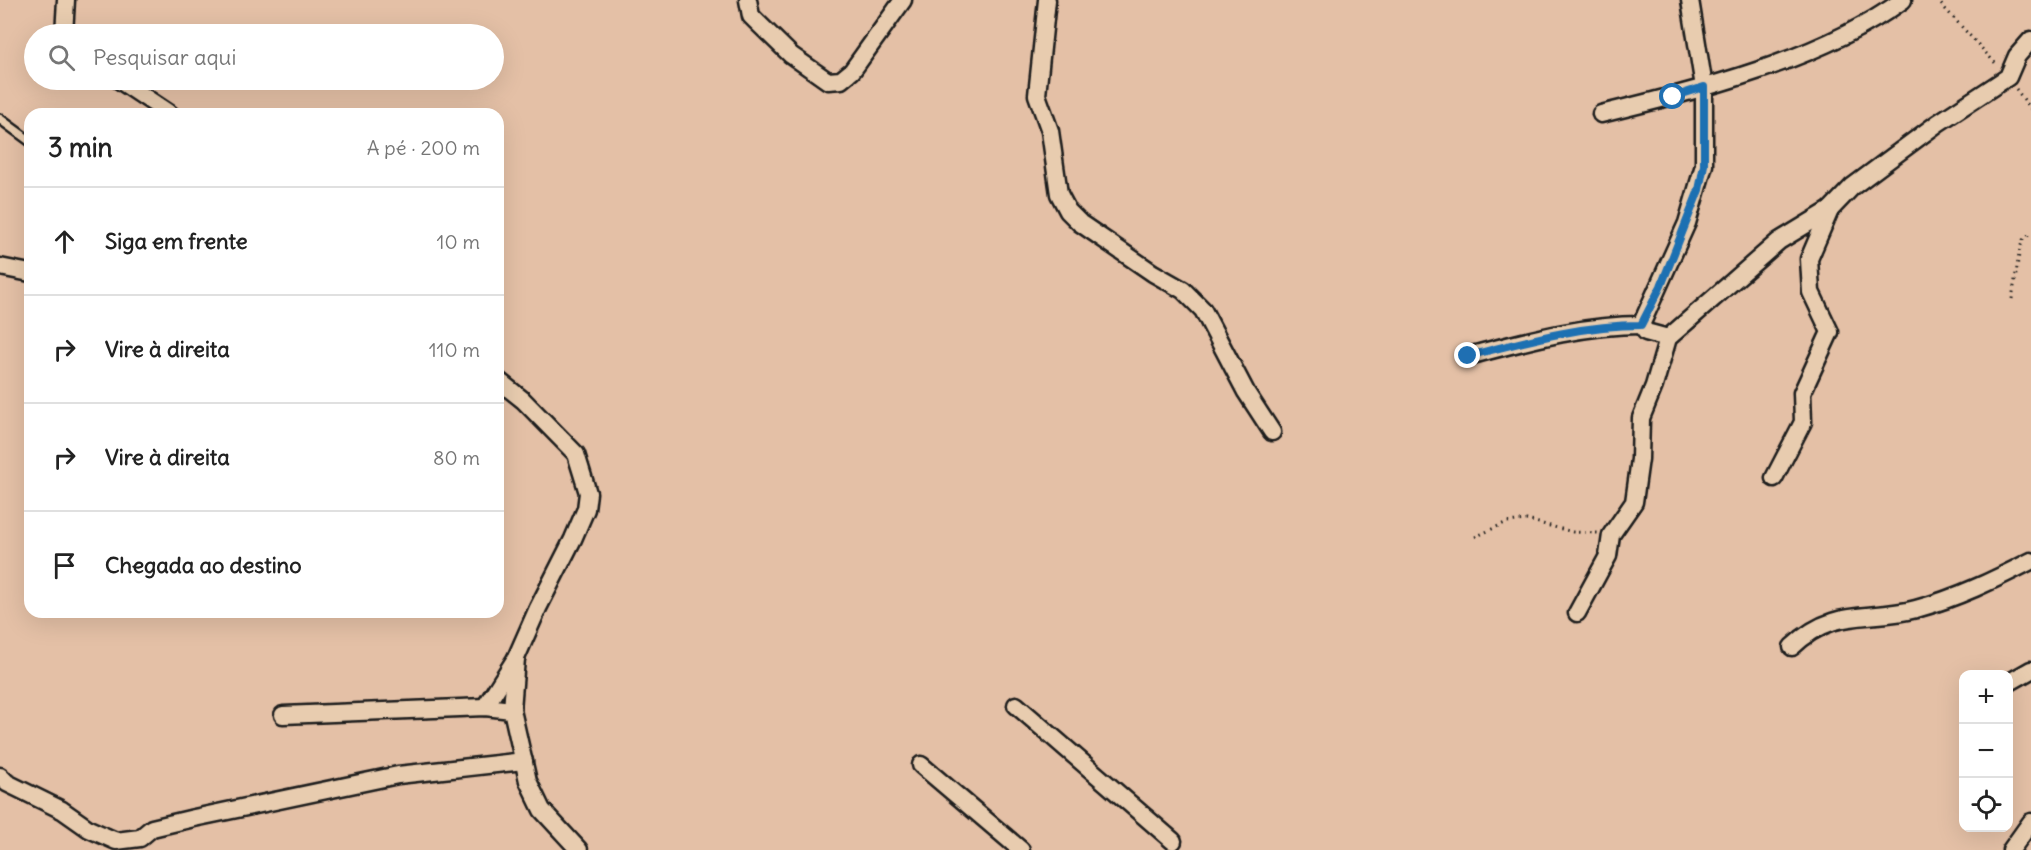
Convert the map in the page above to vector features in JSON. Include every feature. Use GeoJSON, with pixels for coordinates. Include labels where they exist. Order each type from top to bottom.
{"type":"FeatureCollection","features":[{"type":"Feature","properties":{"kind":"street"},"geometry":{"type":"LineString","coordinates":[[65,24],[66,0]]}},
{"type":"Feature","properties":{"kind":"street"},"geometry":{"type":"LineString","coordinates":[[748,0],[751,16],[791,55],[828,81],[841,80],[852,71],[903,0]]}},
{"type":"Feature","properties":{"kind":"street"},"geometry":{"type":"LineString","coordinates":[[1047,0],[1036,95],[1050,131],[1059,194],[1068,211],[1080,223],[1144,267],[1183,290],[1203,309],[1246,392],[1272,432]]}},
{"type":"Feature","properties":{"kind":"street"},"geometry":{"type":"LineString","coordinates":[[1641,325],[1661,286],[1699,190],[1704,165],[1704,87],[1690,0]]}},
{"type":"Feature","properties":{"kind":"street"},"geometry":{"type":"LineString","coordinates":[[1601,114],[1704,87],[1831,41],[1880,17],[1903,0]]}},
{"type":"Feature","properties":{"kind":"street"},"geometry":{"type":"LineString","coordinates":[[1577,613],[1608,556],[1611,535],[1634,502],[1639,480],[1641,418],[1654,386],[1668,338],[1779,241],[1830,210],[1852,187],[1938,123],[2008,77],[2017,56],[2031,40]]}},
{"type":"Feature","properties":{"kind":"street"},"geometry":{"type":"LineString","coordinates":[[134,90],[161,108]]}},
{"type":"Feature","properties":{"kind":"street"},"geometry":{"type":"LineString","coordinates":[[1774,478],[1803,422],[1802,393],[1830,332],[1811,292],[1809,255],[1818,240],[1830,210]]}},
{"type":"Feature","properties":{"kind":"street"},"geometry":{"type":"LineString","coordinates":[[1800,229],[1818,240]]}},
{"type":"Feature","properties":{"kind":"street"},"geometry":{"type":"LineString","coordinates":[[0,267],[24,272]]}},
{"type":"Feature","properties":{"kind":"street"},"geometry":{"type":"LineString","coordinates":[[1468,356],[1554,334],[1608,325],[1641,325]]}},
{"type":"Feature","properties":{"kind":"street"},"geometry":{"type":"LineString","coordinates":[[1641,325],[1646,332],[1668,338]]}},
{"type":"Feature","properties":{"kind":"street"},"geometry":{"type":"LineString","coordinates":[[485,707],[516,658],[538,608],[578,529],[586,509],[588,493],[586,478],[576,454],[523,400],[504,385]]}},
{"type":"Feature","properties":{"kind":"street"},"geometry":{"type":"LineString","coordinates":[[1792,647],[1824,624],[1848,617],[1915,609],[1964,593],[2031,561]]}},
{"type":"Feature","properties":{"kind":"street"},"geometry":{"type":"LineString","coordinates":[[516,658],[512,710],[528,781],[542,810],[579,850]]}},
{"type":"Feature","properties":{"kind":"street"},"geometry":{"type":"LineString","coordinates":[[2013,679],[2031,670]]}},
{"type":"Feature","properties":{"kind":"street"},"geometry":{"type":"LineString","coordinates":[[1016,705],[1173,847]]}},
{"type":"Feature","properties":{"kind":"street"},"geometry":{"type":"LineString","coordinates":[[283,715],[485,707],[512,710]]}},
{"type":"Feature","properties":{"kind":"street"},"geometry":{"type":"LineString","coordinates":[[2,783],[62,810],[89,829],[116,841],[140,838],[152,828],[194,818],[398,775],[524,761]]}},
{"type":"Feature","properties":{"kind":"street"},"geometry":{"type":"LineString","coordinates":[[921,765],[1021,850]]}},
{"type":"Feature","properties":{"kind":"street"},"geometry":{"type":"LineString","coordinates":[[2012,850],[2031,822]]}},
{"type":"Feature","properties":{"kind":"lane"},"geometry":{"type":"LineString","coordinates":[[0,119],[24,137]]}},
{"type":"Feature","properties":{"kind":"path"},"geometry":{"type":"LineString","coordinates":[[1938,0],[2008,77],[2031,109]]}},
{"type":"Feature","properties":{"kind":"path"},"geometry":{"type":"LineString","coordinates":[[2012,299],[2020,248],[2023,240],[2031,233]]}},
{"type":"Feature","properties":{"kind":"path"},"geometry":{"type":"LineString","coordinates":[[1474,537],[1507,522],[1527,520],[1573,532],[1611,535]]}},
{"type":"Feature","properties":{"kind":"route"},"geometry":{"type":"LineString","coordinates":[[1468,356],[1554,334],[1608,325],[1641,325],[1661,286],[1688,223],[1699,190],[1704,165],[1704,87],[1673,97]]}}]}
